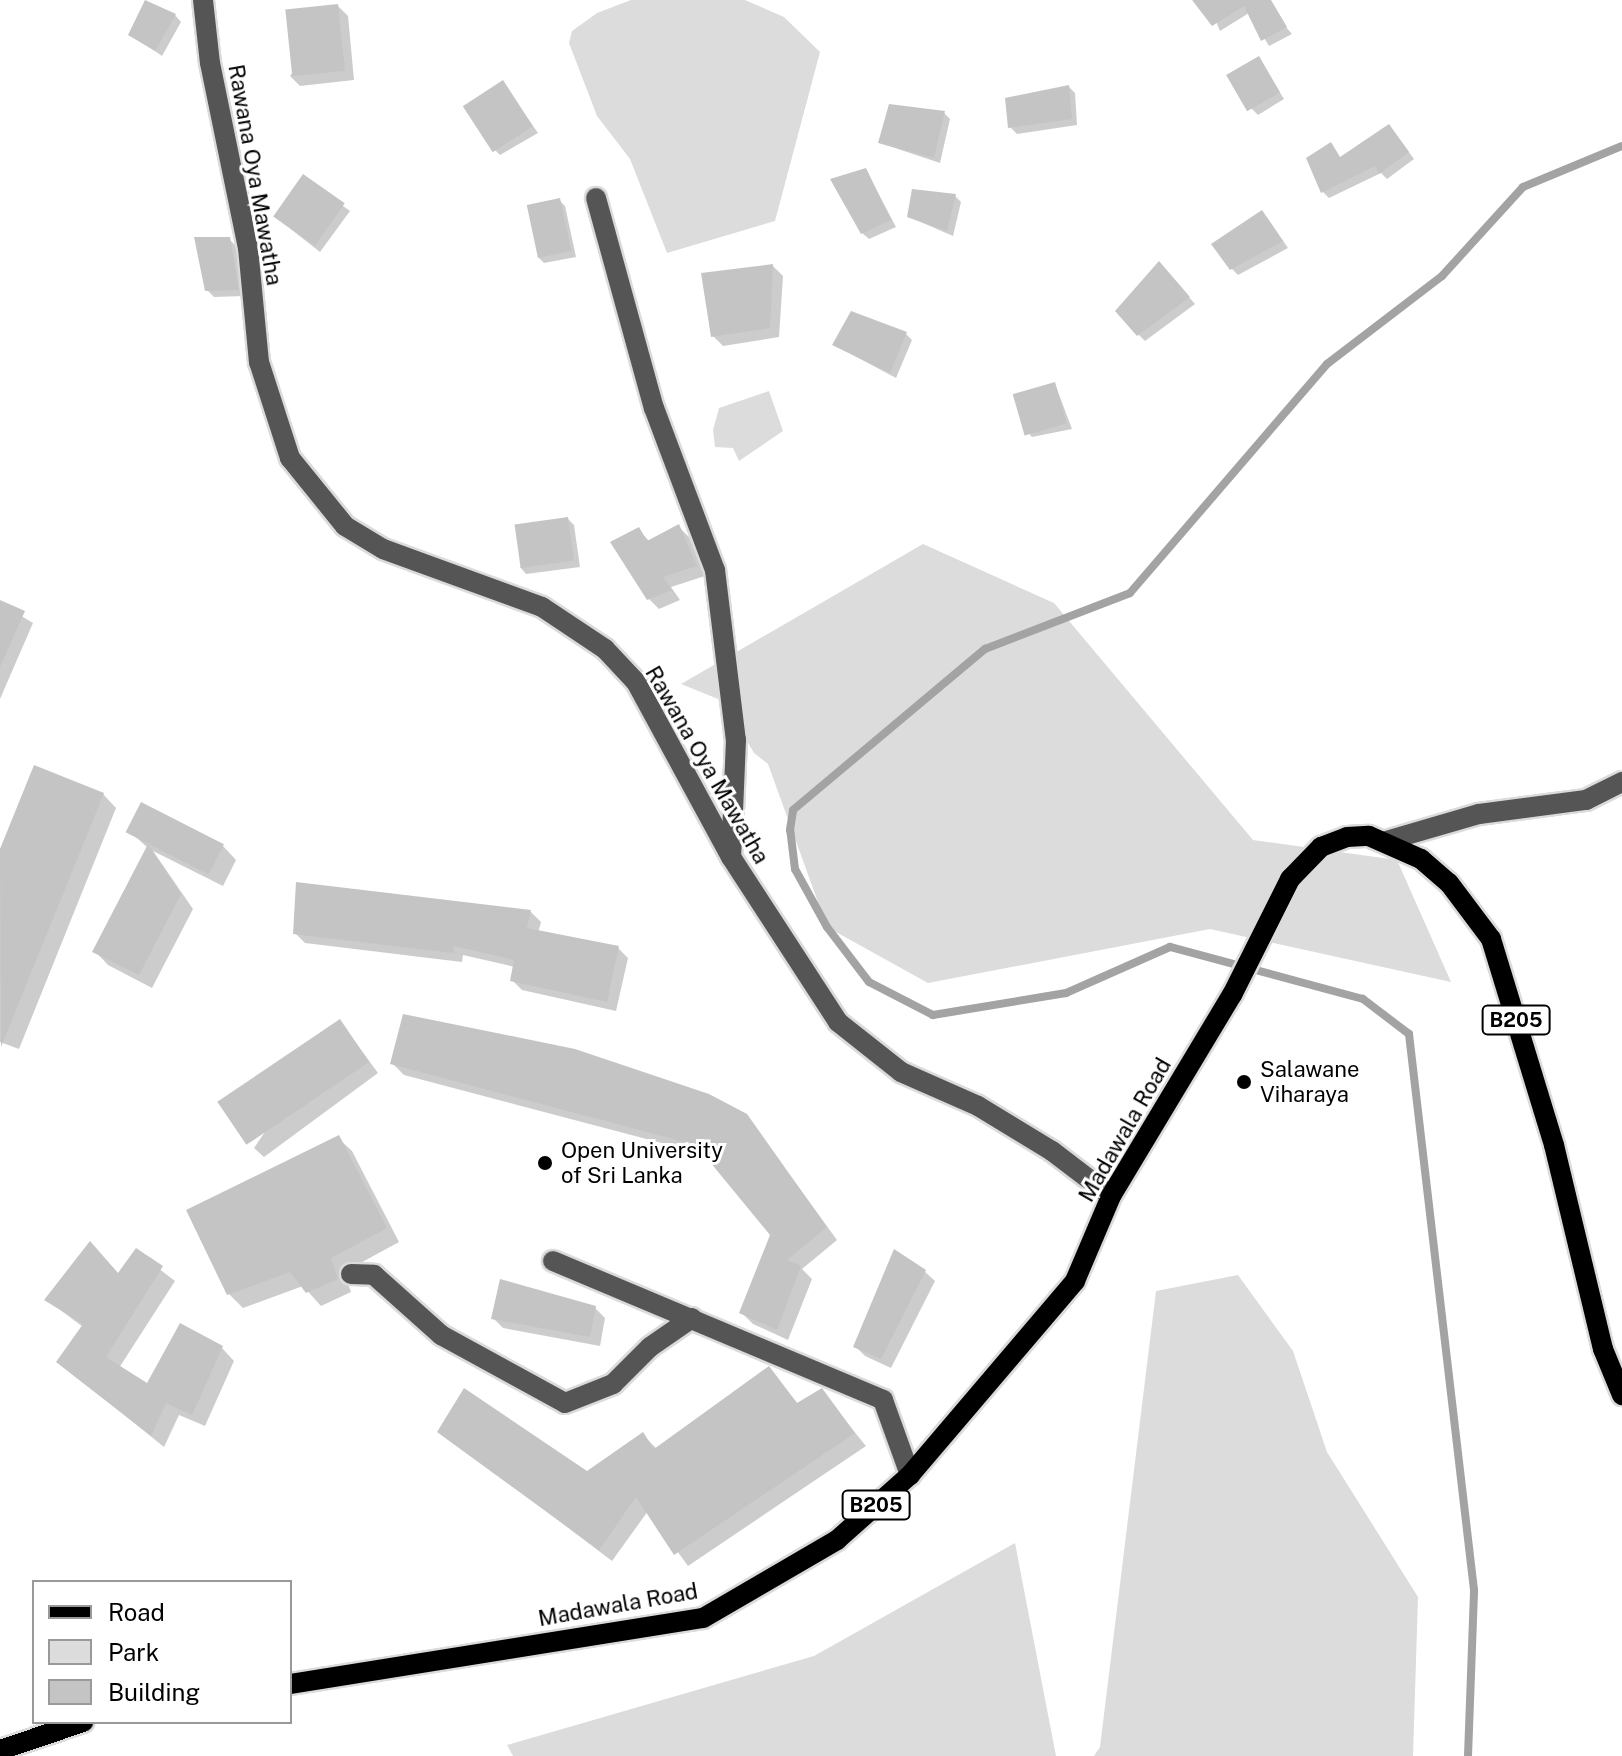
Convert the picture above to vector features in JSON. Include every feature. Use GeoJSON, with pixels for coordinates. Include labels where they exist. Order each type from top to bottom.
{"type":"FeatureCollection","features":[{"type":"Feature","properties":{"kind":"main road","name":"Madawala Road"},"geometry":{"type":"LineString","coordinates":[[292,1684],[703,1618],[837,1540],[910,1475],[1075,1281],[1111,1196],[1232,995],[1268,921],[1304,860],[1321,847],[1347,837],[1386,841],[1421,859],[1449,883],[1491,939],[1554,1145],[1603,1349],[1622,1395]]}},
{"type":"Feature","properties":{"kind":"main road"},"geometry":{"type":"LineString","coordinates":[[0,1750],[77,1724]]}},
{"type":"Feature","properties":{"kind":"street","name":"Rawana Oya Mawatha"},"geometry":{"type":"LineString","coordinates":[[203,0],[210,63],[248,248],[259,362],[290,458],[345,526],[383,549],[542,607],[605,649],[636,682],[731,857],[838,1022],[901,1072],[978,1106],[1111,1196]]}},
{"type":"Feature","properties":{"kind":"street"},"geometry":{"type":"LineString","coordinates":[[596,198],[654,408],[715,570],[736,740],[731,857]]}},
{"type":"Feature","properties":{"kind":"street"},"geometry":{"type":"LineString","coordinates":[[1386,841],[1479,814],[1586,800],[1622,782]]}},
{"type":"Feature","properties":{"kind":"street"},"geometry":{"type":"LineString","coordinates":[[553,1261],[883,1400],[910,1475]]}},
{"type":"Feature","properties":{"kind":"street"},"geometry":{"type":"LineString","coordinates":[[351,1274],[374,1275],[441,1335],[565,1403],[613,1384],[650,1347],[692,1318]]}},
{"type":"Feature","properties":{"kind":"green space"},"geometry":{"type":"Polygon","coordinates":[[[631,0],[745,0],[784,17],[820,52],[775,221],[667,253],[630,159],[597,116],[569,43],[572,31],[597,13],[631,0]]]}},
{"type":"Feature","properties":{"kind":"green space"},"geometry":{"type":"Polygon","coordinates":[[[769,391],[783,431],[739,461],[733,448],[715,447],[713,430],[719,408],[769,391]]]}},
{"type":"Feature","properties":{"kind":"green space"},"geometry":{"type":"Polygon","coordinates":[[[923,544],[1054,603],[1253,840],[1397,860],[1451,982],[1210,929],[928,983],[827,927],[768,764],[754,753],[723,701],[681,684],[923,544]]]}},
{"type":"Feature","properties":{"kind":"green space"},"geometry":{"type":"Polygon","coordinates":[[[1238,1275],[1293,1351],[1327,1452],[1418,1597],[1413,1756],[1094,1756],[1100,1747],[1156,1291],[1238,1275]]]}},
{"type":"Feature","properties":{"kind":"green space"},"geometry":{"type":"Polygon","coordinates":[[[1015,1543],[1056,1756],[513,1756],[507,1745],[814,1656],[1015,1543]]]}},
{"type":"Feature","properties":{"kind":"building"},"geometry":{"type":"Polygon","coordinates":[[[145,0],[176,14],[155,51],[128,35],[145,0]]]}},
{"type":"Feature","properties":{"kind":"building"},"geometry":{"type":"Polygon","coordinates":[[[1192,0],[1271,0],[1287,27],[1261,41],[1244,6],[1212,26],[1192,0]]]}},
{"type":"Feature","properties":{"kind":"building"},"geometry":{"type":"Polygon","coordinates":[[[338,4],[345,71],[292,76],[285,10],[338,4]]]}},
{"type":"Feature","properties":{"kind":"building"},"geometry":{"type":"Polygon","coordinates":[[[1259,56],[1280,92],[1247,111],[1226,75],[1259,56]]]}},
{"type":"Feature","properties":{"kind":"building"},"geometry":{"type":"Polygon","coordinates":[[[503,80],[533,126],[493,152],[463,106],[503,80]]]}},
{"type":"Feature","properties":{"kind":"building"},"geometry":{"type":"Polygon","coordinates":[[[1069,85],[1072,119],[1008,128],[1005,98],[1069,85]]]}},
{"type":"Feature","properties":{"kind":"building"},"geometry":{"type":"Polygon","coordinates":[[[889,104],[945,111],[934,158],[878,143],[889,104]]]}},
{"type":"Feature","properties":{"kind":"building"},"geometry":{"type":"Polygon","coordinates":[[[1389,124],[1409,152],[1379,174],[1375,166],[1321,193],[1306,158],[1331,142],[1340,157],[1389,124]]]}},
{"type":"Feature","properties":{"kind":"building"},"geometry":{"type":"Polygon","coordinates":[[[866,168],[891,220],[861,234],[830,179],[866,168]]]}},
{"type":"Feature","properties":{"kind":"building"},"geometry":{"type":"Polygon","coordinates":[[[303,174],[345,203],[315,246],[273,217],[303,174]]]}},
{"type":"Feature","properties":{"kind":"building"},"geometry":{"type":"Polygon","coordinates":[[[912,189],[956,194],[947,231],[907,217],[912,189]]]}},
{"type":"Feature","properties":{"kind":"building"},"geometry":{"type":"Polygon","coordinates":[[[560,198],[571,251],[538,258],[527,205],[560,198]]]}},
{"type":"Feature","properties":{"kind":"building"},"geometry":{"type":"Polygon","coordinates":[[[1262,210],[1283,241],[1230,270],[1211,244],[1262,210]]]}},
{"type":"Feature","properties":{"kind":"building"},"geometry":{"type":"Polygon","coordinates":[[[194,237],[230,237],[239,290],[205,291],[194,237]]]}},
{"type":"Feature","properties":{"kind":"building"},"geometry":{"type":"Polygon","coordinates":[[[1159,261],[1190,297],[1137,336],[1115,311],[1159,261]]]}},
{"type":"Feature","properties":{"kind":"building"},"geometry":{"type":"Polygon","coordinates":[[[773,264],[770,328],[711,337],[701,273],[773,264]]]}},
{"type":"Feature","properties":{"kind":"building"},"geometry":{"type":"Polygon","coordinates":[[[851,311],[907,332],[890,373],[832,345],[851,311]]]}},
{"type":"Feature","properties":{"kind":"building"},"geometry":{"type":"Polygon","coordinates":[[[1055,382],[1067,423],[1025,435],[1013,394],[1055,382]]]}},
{"type":"Feature","properties":{"kind":"building"},"geometry":{"type":"Polygon","coordinates":[[[568,517],[574,561],[521,568],[515,525],[568,517]]]}},
{"type":"Feature","properties":{"kind":"building"},"geometry":{"type":"Polygon","coordinates":[[[679,524],[697,566],[663,577],[672,590],[647,600],[610,542],[639,527],[647,541],[679,524]]]}},
{"type":"Feature","properties":{"kind":"building"},"geometry":{"type":"Polygon","coordinates":[[[0,600],[25,611],[0,667],[0,600]]]}},
{"type":"Feature","properties":{"kind":"building"},"geometry":{"type":"Polygon","coordinates":[[[34,765],[104,793],[1,1047],[0,849],[34,765]]]}},
{"type":"Feature","properties":{"kind":"building"},"geometry":{"type":"Polygon","coordinates":[[[141,802],[224,844],[208,875],[126,832],[141,802]]]}},
{"type":"Feature","properties":{"kind":"building"},"geometry":{"type":"Polygon","coordinates":[[[148,844],[181,894],[139,975],[92,952],[148,844]]]}},
{"type":"Feature","properties":{"kind":"building"},"geometry":{"type":"Polygon","coordinates":[[[296,882],[531,910],[527,928],[619,946],[607,1002],[510,981],[514,960],[454,946],[453,953],[293,934],[296,882]]]}},
{"type":"Feature","properties":{"kind":"building"},"geometry":{"type":"Polygon","coordinates":[[[403,1014],[575,1049],[709,1094],[747,1114],[827,1227],[787,1260],[801,1266],[777,1330],[739,1313],[770,1235],[696,1145],[390,1064],[403,1014]]]}},
{"type":"Feature","properties":{"kind":"building"},"geometry":{"type":"Polygon","coordinates":[[[340,1019],[369,1062],[246,1145],[217,1102],[340,1019]]]}},
{"type":"Feature","properties":{"kind":"building"},"geometry":{"type":"Polygon","coordinates":[[[339,1135],[387,1228],[331,1258],[338,1279],[306,1293],[290,1272],[227,1295],[186,1210],[339,1135]]]}},
{"type":"Feature","properties":{"kind":"building"},"geometry":{"type":"Polygon","coordinates":[[[90,1241],[118,1273],[136,1248],[163,1266],[106,1357],[147,1383],[180,1323],[223,1346],[192,1415],[166,1403],[151,1436],[56,1362],[83,1324],[44,1300],[90,1241]]]}},
{"type":"Feature","properties":{"kind":"building"},"geometry":{"type":"Polygon","coordinates":[[[894,1249],[926,1270],[881,1359],[853,1347],[894,1249]]]}},
{"type":"Feature","properties":{"kind":"building"},"geometry":{"type":"Polygon","coordinates":[[[500,1279],[596,1306],[590,1337],[491,1319],[500,1279]]]}},
{"type":"Feature","properties":{"kind":"building"},"geometry":{"type":"Polygon","coordinates":[[[769,1366],[797,1403],[822,1388],[855,1433],[674,1555],[636,1497],[599,1550],[437,1432],[464,1388],[587,1471],[643,1432],[654,1449],[769,1366]]]}},
{"type":"Feature","properties":{"kind":"waterway"},"geometry":{"type":"LineString","coordinates":[[1468,1756],[1474,1590],[1409,1034],[1363,999],[1170,947],[1066,993],[933,1015],[869,982],[827,927],[795,869],[790,830],[793,810],[985,649],[1130,593],[1327,364],[1442,276],[1523,187],[1622,146]]}},
{"type":"Feature","properties":{"kind":"place","name":"Salawane Viharaya"},"geometry":{"type":"Point","coordinates":[1244,1082]}},
{"type":"Feature","properties":{"kind":"place","name":"Open University of Sri Lanka"},"geometry":{"type":"Point","coordinates":[545,1163]}}]}
